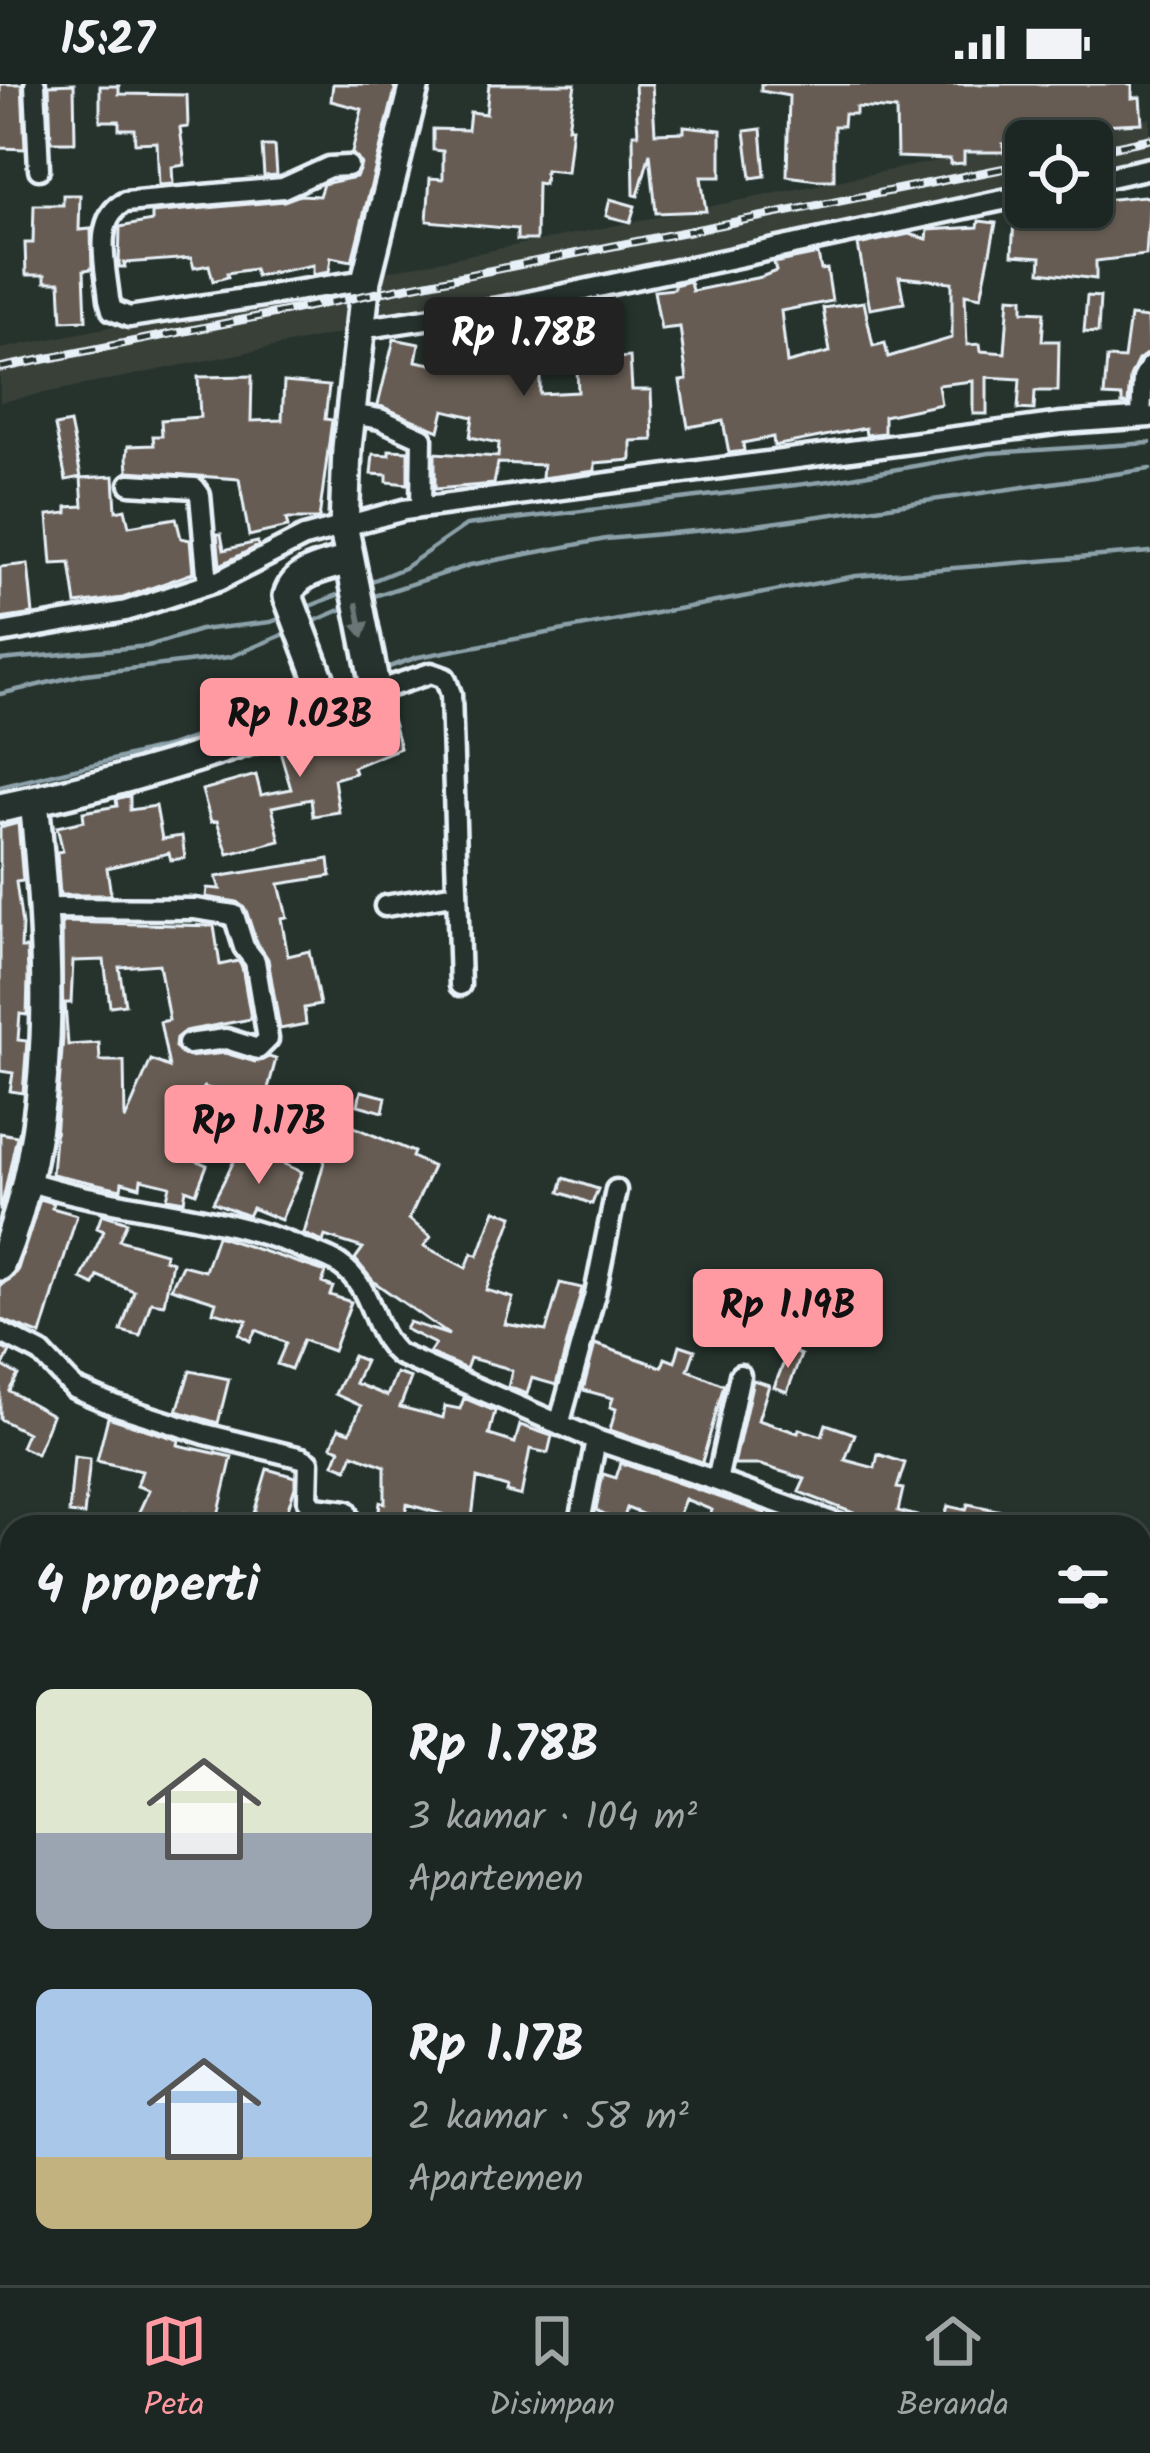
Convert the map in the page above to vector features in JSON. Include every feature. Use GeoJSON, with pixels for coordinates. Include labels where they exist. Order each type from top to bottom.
{"type":"FeatureCollection","features":[{"type":"Feature","properties":{"kind":"street"},"geometry":{"type":"LineString","coordinates":[[35,84],[39,169]]}},
{"type":"Feature","properties":{"kind":"street"},"geometry":{"type":"LineString","coordinates":[[374,686],[344,527],[365,417],[360,329],[366,280],[415,84]]}},
{"type":"Feature","properties":{"kind":"street"},"geometry":{"type":"LineString","coordinates":[[348,166],[328,167],[284,188],[125,202],[114,207],[104,222],[109,299],[117,315],[129,317],[366,280]]}},
{"type":"Feature","properties":{"kind":"street"},"geometry":{"type":"LineString","coordinates":[[1113,176],[1150,168]]}},
{"type":"Feature","properties":{"kind":"street"},"geometry":{"type":"LineString","coordinates":[[360,329],[640,279],[1005,200]]}},
{"type":"Feature","properties":{"kind":"street"},"geometry":{"type":"LineString","coordinates":[[0,633],[126,611],[208,584],[304,537],[421,508],[1062,423],[1145,417],[1143,379],[1150,366]]}},
{"type":"Feature","properties":{"kind":"street"},"geometry":{"type":"LineString","coordinates":[[365,417],[422,437],[421,508]]}},
{"type":"Feature","properties":{"kind":"street"},"geometry":{"type":"LineString","coordinates":[[130,484],[195,488],[200,495],[208,584]]}},
{"type":"Feature","properties":{"kind":"street"},"geometry":{"type":"LineString","coordinates":[[329,704],[288,596],[303,574],[348,560]]}},
{"type":"Feature","properties":{"kind":"street"},"geometry":{"type":"LineString","coordinates":[[0,808],[193,757],[374,686],[431,674],[445,678],[451,694],[460,985]]}},
{"type":"Feature","properties":{"kind":"street"},"geometry":{"type":"LineString","coordinates":[[0,1266],[30,1182],[45,1007],[45,908],[34,801]]}},
{"type":"Feature","properties":{"kind":"street"},"geometry":{"type":"LineString","coordinates":[[385,906],[457,894]]}},
{"type":"Feature","properties":{"kind":"street"},"geometry":{"type":"LineString","coordinates":[[45,908],[195,909],[235,915],[244,947],[255,961],[268,1039],[258,1049],[226,1039],[188,1044]]}},
{"type":"Feature","properties":{"kind":"street"},"geometry":{"type":"LineString","coordinates":[[30,1182],[81,1198],[166,1209],[251,1228],[337,1262],[372,1301],[381,1334],[398,1354],[596,1440],[812,1515]]}},
{"type":"Feature","properties":{"kind":"street"},"geometry":{"type":"LineString","coordinates":[[559,1425],[595,1294],[616,1190]]}},
{"type":"Feature","properties":{"kind":"street"},"geometry":{"type":"LineString","coordinates":[[0,1332],[41,1353],[74,1388],[205,1434],[302,1458],[312,1471],[308,1501],[315,1507],[344,1510],[346,1515]]}},
{"type":"Feature","properties":{"kind":"street"},"geometry":{"type":"LineString","coordinates":[[717,1481],[740,1375]]}},
{"type":"Feature","properties":{"kind":"street"},"geometry":{"type":"LineString","coordinates":[[581,1515],[596,1440]]}},
{"type":"Feature","properties":{"kind":"shaded area"},"geometry":{"type":"Polygon","coordinates":[[[1150,118],[1150,170],[1113,178],[1113,125],[1150,118]]]}},
{"type":"Feature","properties":{"kind":"shaded area"},"geometry":{"type":"Polygon","coordinates":[[[1005,147],[1005,199],[0,402],[0,349],[1005,147]]]}},
{"type":"Feature","properties":{"kind":"building"},"geometry":{"type":"Polygon","coordinates":[[[0,84],[22,84],[25,149],[0,148],[0,84]]]}},
{"type":"Feature","properties":{"kind":"building"},"geometry":{"type":"Polygon","coordinates":[[[74,84],[75,142],[51,142],[49,85],[74,84]]]}},
{"type":"Feature","properties":{"kind":"building"},"geometry":{"type":"Polygon","coordinates":[[[333,84],[393,84],[395,90],[352,261],[331,257],[329,272],[313,275],[313,265],[256,276],[254,269],[227,273],[228,277],[213,281],[209,265],[194,268],[191,258],[119,267],[120,227],[152,221],[152,213],[319,196],[323,184],[356,177],[361,164],[352,153],[362,109],[331,101],[333,84]]]}},
{"type":"Feature","properties":{"kind":"building"},"geometry":{"type":"Polygon","coordinates":[[[489,84],[575,84],[567,172],[545,170],[544,184],[537,183],[536,240],[517,240],[517,229],[427,221],[430,178],[443,179],[443,151],[433,150],[433,129],[468,130],[470,112],[486,114],[489,84]]]}},
{"type":"Feature","properties":{"kind":"building"},"geometry":{"type":"Polygon","coordinates":[[[635,84],[652,84],[655,133],[684,132],[684,126],[721,130],[721,177],[701,177],[706,211],[656,213],[650,153],[638,196],[634,195],[635,84]]]}},
{"type":"Feature","properties":{"kind":"building"},"geometry":{"type":"Polygon","coordinates":[[[761,84],[1132,84],[1132,98],[1140,97],[1142,123],[1005,120],[1004,152],[964,152],[964,163],[950,164],[950,159],[897,157],[896,110],[856,107],[856,114],[844,114],[843,126],[834,126],[834,180],[817,180],[787,176],[789,96],[761,91],[761,84]]]}},
{"type":"Feature","properties":{"kind":"building"},"geometry":{"type":"Polygon","coordinates":[[[100,86],[119,86],[119,94],[187,95],[188,127],[180,128],[185,165],[172,167],[173,184],[159,185],[157,142],[135,143],[134,129],[119,129],[119,121],[100,121],[100,86]]]}},
{"type":"Feature","properties":{"kind":"building"},"geometry":{"type":"Polygon","coordinates":[[[761,129],[765,176],[751,178],[745,131],[761,129]]]}},
{"type":"Feature","properties":{"kind":"building"},"geometry":{"type":"Polygon","coordinates":[[[262,146],[275,146],[277,175],[264,176],[262,146]]]}},
{"type":"Feature","properties":{"kind":"building"},"geometry":{"type":"Polygon","coordinates":[[[63,195],[80,195],[79,230],[91,229],[92,269],[84,270],[86,320],[62,321],[60,282],[45,282],[45,275],[26,275],[25,243],[33,243],[34,205],[63,205],[63,195]]]}},
{"type":"Feature","properties":{"kind":"building"},"geometry":{"type":"Polygon","coordinates":[[[1150,198],[1146,255],[1096,261],[1096,279],[1040,272],[1041,257],[1012,255],[1013,228],[1113,228],[1113,199],[1150,198]]]}},
{"type":"Feature","properties":{"kind":"building"},"geometry":{"type":"Polygon","coordinates":[[[610,199],[635,206],[630,222],[606,216],[610,199]]]}},
{"type":"Feature","properties":{"kind":"building"},"geometry":{"type":"Polygon","coordinates":[[[979,221],[996,223],[981,297],[965,294],[967,345],[980,344],[981,351],[1005,353],[1009,297],[1023,298],[1023,311],[1044,312],[1042,341],[1059,341],[1058,391],[1035,391],[1034,410],[1018,409],[1020,379],[987,377],[987,414],[973,414],[973,381],[938,385],[941,404],[884,416],[884,433],[866,435],[865,428],[774,446],[773,437],[743,443],[744,451],[729,453],[723,421],[688,427],[680,381],[687,380],[680,327],[661,329],[654,291],[690,281],[692,291],[761,277],[776,271],[774,263],[818,254],[821,270],[827,269],[832,301],[781,311],[787,363],[830,352],[823,308],[864,302],[873,346],[885,343],[888,357],[952,338],[952,282],[899,277],[904,303],[870,309],[858,245],[909,234],[927,239],[928,230],[978,227],[979,221]]]}},
{"type":"Feature","properties":{"kind":"building"},"geometry":{"type":"Polygon","coordinates":[[[1087,296],[1100,297],[1098,333],[1084,332],[1087,296]]]}},
{"type":"Feature","properties":{"kind":"building"},"geometry":{"type":"Polygon","coordinates":[[[1130,316],[1148,318],[1150,353],[1138,360],[1130,377],[1128,404],[1122,404],[1122,397],[1104,396],[1107,358],[1124,359],[1130,316]]]}},
{"type":"Feature","properties":{"kind":"building"},"geometry":{"type":"Polygon","coordinates":[[[558,317],[600,318],[601,359],[630,357],[632,390],[651,390],[653,440],[631,441],[631,460],[595,463],[595,471],[542,478],[543,465],[498,463],[494,484],[435,489],[435,453],[498,457],[499,443],[470,437],[473,417],[444,410],[439,431],[378,405],[394,339],[419,344],[416,361],[452,368],[456,328],[558,317]],[[576,346],[540,351],[540,394],[578,392],[576,346]]]}},
{"type":"Feature","properties":{"kind":"building"},"geometry":{"type":"Polygon","coordinates":[[[252,376],[251,421],[282,420],[284,382],[329,386],[325,419],[332,420],[319,519],[286,519],[288,527],[249,536],[239,479],[128,471],[127,457],[128,446],[154,445],[153,436],[162,436],[161,420],[200,417],[198,377],[252,376]]]}},
{"type":"Feature","properties":{"kind":"building"},"geometry":{"type":"Polygon","coordinates":[[[70,423],[81,477],[66,480],[55,426],[70,423]]]}},
{"type":"Feature","properties":{"kind":"building"},"geometry":{"type":"Polygon","coordinates":[[[389,450],[408,451],[408,484],[371,474],[373,454],[389,455],[389,450]]]}},
{"type":"Feature","properties":{"kind":"building"},"geometry":{"type":"Polygon","coordinates":[[[114,476],[116,511],[125,509],[129,526],[176,518],[181,538],[190,540],[193,573],[123,598],[76,604],[70,563],[52,564],[48,515],[83,506],[81,478],[114,476]]]}},
{"type":"Feature","properties":{"kind":"building"},"geometry":{"type":"Polygon","coordinates":[[[217,534],[221,534],[224,550],[257,542],[258,546],[220,565],[217,534]]]}},
{"type":"Feature","properties":{"kind":"building"},"geometry":{"type":"Polygon","coordinates":[[[28,564],[33,614],[0,619],[0,567],[28,564]]]}},
{"type":"Feature","properties":{"kind":"building"},"geometry":{"type":"Polygon","coordinates":[[[388,704],[400,748],[334,779],[339,812],[313,816],[311,799],[272,807],[280,841],[228,854],[217,821],[211,822],[202,790],[256,775],[261,795],[291,789],[279,748],[388,704]]]}},
{"type":"Feature","properties":{"kind":"building"},"geometry":{"type":"Polygon","coordinates":[[[130,795],[130,810],[156,806],[162,839],[182,836],[185,858],[171,860],[169,853],[107,868],[111,895],[60,895],[57,852],[63,851],[57,827],[84,821],[83,812],[117,806],[116,799],[130,795]]]}},
{"type":"Feature","properties":{"kind":"building"},"geometry":{"type":"Polygon","coordinates":[[[18,823],[23,881],[16,882],[28,977],[27,1015],[20,1014],[18,1040],[27,1041],[23,1093],[10,1091],[13,1073],[0,1071],[0,828],[18,823]]]}},
{"type":"Feature","properties":{"kind":"building"},"geometry":{"type":"Polygon","coordinates":[[[329,859],[331,876],[279,884],[287,917],[281,918],[288,956],[309,951],[320,1005],[304,1008],[306,1024],[280,1029],[268,959],[246,910],[237,902],[206,897],[207,888],[220,889],[216,877],[329,859]]]}},
{"type":"Feature","properties":{"kind":"building"},"geometry":{"type":"Polygon","coordinates":[[[62,922],[214,926],[220,965],[238,961],[242,967],[251,1019],[185,1031],[176,1038],[175,1047],[189,1057],[225,1053],[255,1062],[276,1059],[262,1111],[256,1110],[245,1130],[221,1117],[233,1095],[204,1087],[194,1113],[223,1122],[218,1137],[206,1133],[197,1161],[207,1165],[196,1193],[186,1189],[184,1201],[167,1198],[170,1186],[141,1179],[140,1187],[122,1182],[121,1189],[52,1174],[63,1038],[62,922]],[[104,960],[73,961],[71,1003],[65,1003],[68,1045],[99,1043],[100,1061],[124,1061],[125,1120],[151,1060],[169,1067],[160,1022],[169,1020],[159,964],[119,967],[125,1004],[110,1006],[104,960]]]}},
{"type":"Feature","properties":{"kind":"building"},"geometry":{"type":"Polygon","coordinates":[[[361,1091],[386,1097],[383,1112],[358,1105],[361,1091]]]}},
{"type":"Feature","properties":{"kind":"building"},"geometry":{"type":"Polygon","coordinates":[[[306,1107],[414,1152],[412,1157],[433,1167],[409,1219],[431,1237],[424,1246],[466,1268],[472,1253],[478,1256],[495,1210],[513,1216],[486,1290],[513,1298],[505,1324],[546,1331],[560,1283],[582,1288],[556,1385],[532,1378],[527,1394],[508,1387],[512,1371],[503,1367],[470,1358],[466,1369],[429,1353],[435,1344],[405,1329],[409,1322],[449,1335],[374,1282],[355,1259],[363,1248],[304,1234],[329,1144],[298,1138],[306,1107]]]}},
{"type":"Feature","properties":{"kind":"building"},"geometry":{"type":"Polygon","coordinates":[[[0,1133],[17,1136],[1,1209],[0,1209],[0,1133]]]}},
{"type":"Feature","properties":{"kind":"building"},"geometry":{"type":"Polygon","coordinates":[[[264,1155],[302,1172],[281,1220],[252,1208],[248,1216],[213,1202],[236,1157],[258,1168],[264,1155]]]}},
{"type":"Feature","properties":{"kind":"building"},"geometry":{"type":"Polygon","coordinates":[[[564,1178],[598,1189],[592,1204],[560,1192],[564,1178]]]}},
{"type":"Feature","properties":{"kind":"building"},"geometry":{"type":"Polygon","coordinates":[[[40,1199],[77,1215],[41,1335],[0,1319],[0,1286],[17,1272],[40,1199]]]}},
{"type":"Feature","properties":{"kind":"building"},"geometry":{"type":"Polygon","coordinates":[[[102,1214],[127,1222],[119,1240],[165,1253],[164,1259],[172,1262],[164,1304],[151,1302],[140,1336],[121,1331],[134,1291],[98,1276],[94,1285],[81,1279],[104,1231],[97,1228],[102,1214]]]}},
{"type":"Feature","properties":{"kind":"building"},"geometry":{"type":"Polygon","coordinates":[[[217,1236],[326,1272],[322,1283],[333,1287],[330,1295],[351,1302],[333,1351],[303,1340],[291,1369],[277,1364],[286,1343],[256,1330],[250,1341],[239,1334],[247,1320],[213,1312],[216,1302],[171,1288],[182,1265],[205,1271],[217,1236]]]}},
{"type":"Feature","properties":{"kind":"building"},"geometry":{"type":"Polygon","coordinates":[[[595,1344],[662,1367],[665,1358],[675,1362],[680,1345],[695,1350],[688,1370],[724,1385],[702,1462],[610,1430],[616,1409],[610,1407],[613,1398],[583,1390],[595,1344]]]}},
{"type":"Feature","properties":{"kind":"building"},"geometry":{"type":"Polygon","coordinates":[[[0,1347],[10,1352],[3,1366],[18,1375],[9,1391],[52,1415],[37,1454],[21,1447],[27,1433],[0,1419],[0,1347]]]}},
{"type":"Feature","properties":{"kind":"building"},"geometry":{"type":"Polygon","coordinates":[[[789,1350],[801,1355],[787,1392],[774,1387],[789,1350]]]}},
{"type":"Feature","properties":{"kind":"building"},"geometry":{"type":"Polygon","coordinates":[[[353,1356],[365,1361],[355,1383],[387,1396],[396,1373],[411,1378],[400,1407],[443,1418],[445,1406],[460,1409],[464,1398],[495,1411],[489,1435],[515,1443],[520,1425],[552,1436],[548,1453],[530,1449],[521,1496],[477,1478],[472,1515],[445,1515],[407,1504],[406,1515],[379,1515],[380,1502],[385,1503],[385,1466],[353,1454],[347,1469],[334,1464],[340,1449],[332,1446],[339,1428],[350,1432],[361,1406],[335,1394],[353,1356]]]}},
{"type":"Feature","properties":{"kind":"building"},"geometry":{"type":"Polygon","coordinates":[[[190,1371],[229,1379],[218,1423],[177,1411],[190,1371]]]}},
{"type":"Feature","properties":{"kind":"building"},"geometry":{"type":"Polygon","coordinates":[[[753,1380],[769,1385],[758,1420],[822,1436],[826,1424],[855,1434],[845,1460],[875,1468],[878,1454],[905,1463],[897,1488],[903,1489],[898,1511],[913,1515],[858,1515],[799,1492],[805,1479],[761,1465],[734,1465],[753,1380]]]}},
{"type":"Feature","properties":{"kind":"building"},"geometry":{"type":"Polygon","coordinates":[[[108,1417],[179,1440],[178,1445],[232,1457],[218,1515],[138,1515],[149,1490],[137,1486],[142,1471],[97,1461],[108,1417]]]}},
{"type":"Feature","properties":{"kind":"building"},"geometry":{"type":"Polygon","coordinates":[[[74,1457],[90,1459],[84,1515],[69,1513],[74,1457]]]}},
{"type":"Feature","properties":{"kind":"building"},"geometry":{"type":"Polygon","coordinates":[[[621,1463],[765,1513],[710,1515],[712,1510],[685,1499],[679,1515],[644,1515],[627,1508],[625,1515],[604,1515],[596,1510],[603,1474],[616,1478],[621,1463]]]}},
{"type":"Feature","properties":{"kind":"building"},"geometry":{"type":"Polygon","coordinates":[[[267,1469],[295,1477],[286,1515],[254,1515],[267,1469]]]}},
{"type":"Feature","properties":{"kind":"building"},"geometry":{"type":"Polygon","coordinates":[[[968,1504],[1006,1512],[945,1515],[948,1506],[966,1510],[968,1504]]]}},
{"type":"Feature","properties":{"kind":"waterway"},"geometry":{"type":"LineString","coordinates":[[367,583],[404,568],[466,525],[829,481],[989,453],[1150,443]]}},
{"type":"Feature","properties":{"kind":"waterway"},"geometry":{"type":"LineString","coordinates":[[368,598],[470,565],[606,539],[749,526],[1150,469]]}},
{"type":"Feature","properties":{"kind":"waterway"},"geometry":{"type":"LineString","coordinates":[[383,669],[418,657],[856,576],[1150,552]]}},
{"type":"Feature","properties":{"kind":"waterway"},"geometry":{"type":"LineString","coordinates":[[305,608],[345,592]]}},
{"type":"Feature","properties":{"kind":"waterway"},"geometry":{"type":"LineString","coordinates":[[308,624],[347,607]]}},
{"type":"Feature","properties":{"kind":"waterway"},"geometry":{"type":"LineString","coordinates":[[0,660],[148,646],[200,630],[284,617]]}},
{"type":"Feature","properties":{"kind":"waterway"},"geometry":{"type":"LineString","coordinates":[[0,694],[85,674],[230,657],[292,631]]}},
{"type":"Feature","properties":{"kind":"waterway"},"geometry":{"type":"LineString","coordinates":[[333,689],[362,678]]}},
{"type":"Feature","properties":{"kind":"waterway"},"geometry":{"type":"LineString","coordinates":[[0,787],[170,746],[317,695]]}},
{"type":"Feature","properties":{"kind":"railway"},"geometry":{"type":"LineString","coordinates":[[1113,147],[1150,139]]}},
{"type":"Feature","properties":{"kind":"railway"},"geometry":{"type":"LineString","coordinates":[[0,368],[1005,168]]}}]}
